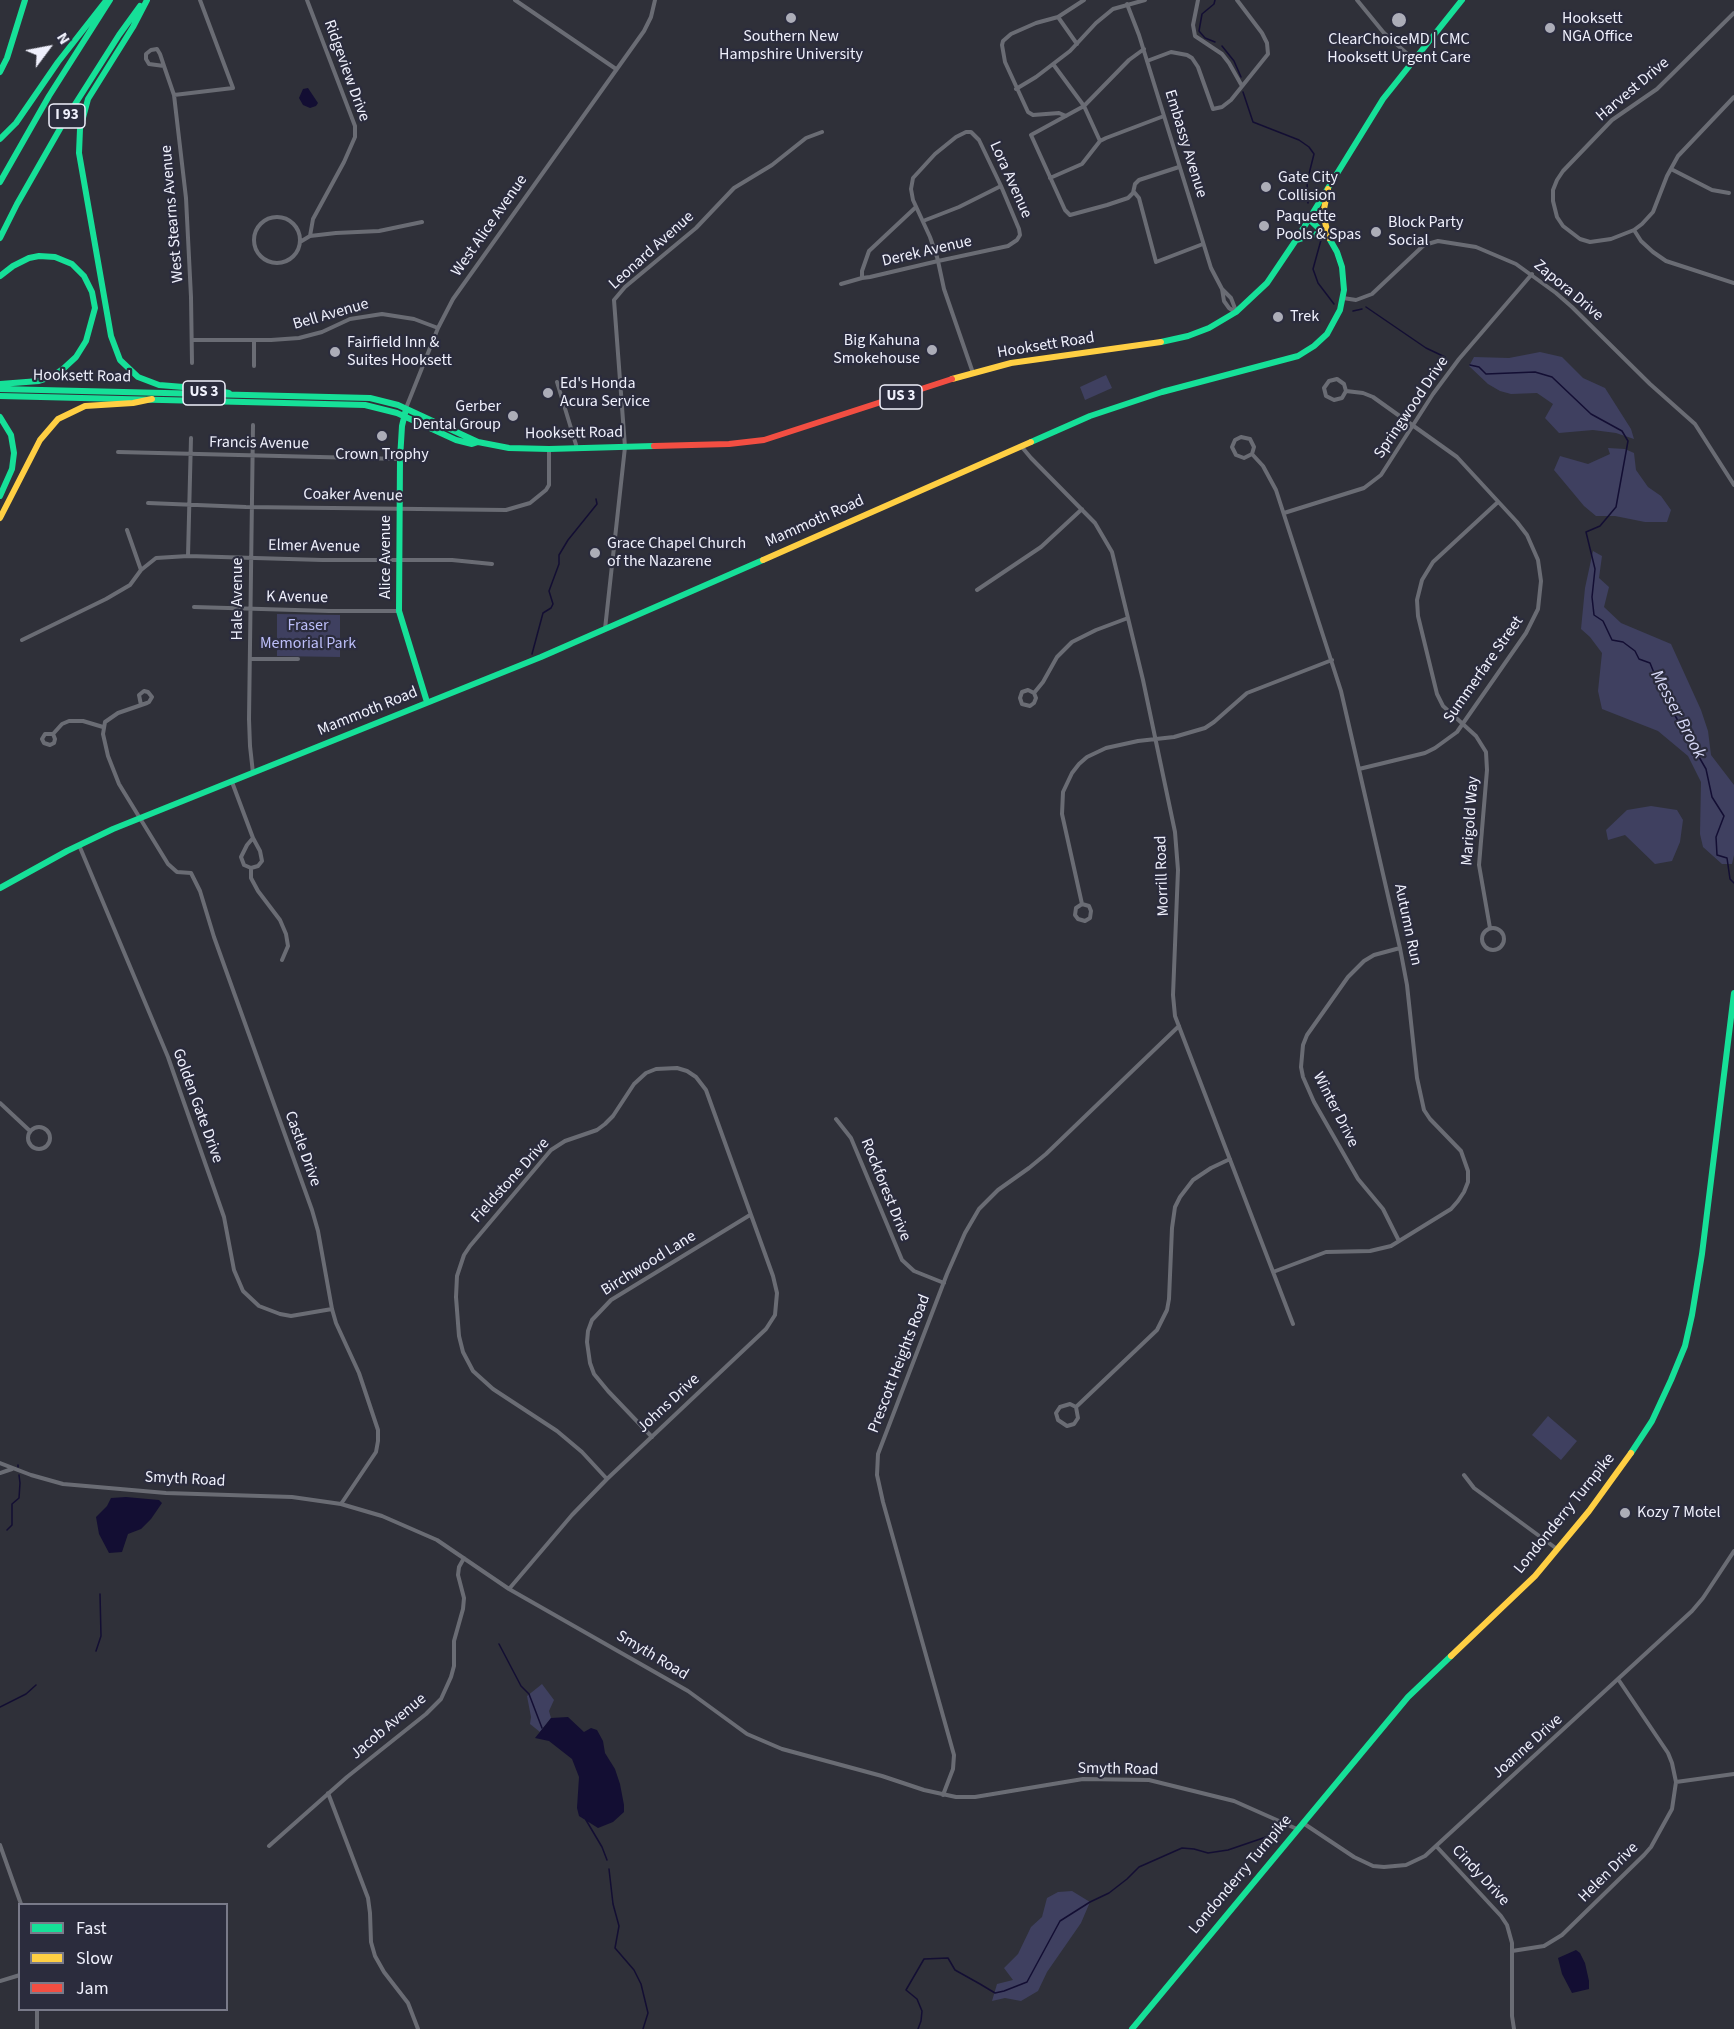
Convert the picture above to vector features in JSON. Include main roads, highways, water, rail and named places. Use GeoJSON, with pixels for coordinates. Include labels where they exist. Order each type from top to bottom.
{"type":"FeatureCollection","features":[{"type":"Feature","properties":{"kind":"main road"},"geometry":{"type":"LineString","coordinates":[[0,72],[7,58],[25,0]]}},
{"type":"Feature","properties":{"kind":"main road"},"geometry":{"type":"LineString","coordinates":[[0,139],[16,123],[91,18],[108,0]]}},
{"type":"Feature","properties":{"kind":"main road","name":"I 93"},"geometry":{"type":"LineString","coordinates":[[0,182],[108,0]]}},
{"type":"Feature","properties":{"kind":"main road"},"geometry":{"type":"LineString","coordinates":[[146,0],[133,27],[88,99],[80,129],[79,153],[111,336],[120,360],[138,377],[159,385],[229,393]]}},
{"type":"Feature","properties":{"kind":"main road","name":"I 93"},"geometry":{"type":"LineString","coordinates":[[0,238],[65,120],[119,35],[146,0]]}},
{"type":"Feature","properties":{"kind":"main road","name":"Hooksett Road"},"geometry":{"type":"LineString","coordinates":[[0,386],[360,397],[388,402],[478,442],[509,448],[729,444],[764,440],[973,373],[1033,359],[1179,338],[1209,328],[1236,312],[1267,283],[1383,99],[1462,0]]}},
{"type":"Feature","properties":{"kind":"main road"},"geometry":{"type":"LineString","coordinates":[[1329,186],[1323,214],[1329,238]]}},
{"type":"Feature","properties":{"kind":"main road","name":"Mammoth Road"},"geometry":{"type":"LineString","coordinates":[[0,888],[79,844],[605,628],[1021,446],[1121,405],[1298,356],[1327,334],[1336,319],[1343,298],[1342,267],[1329,238],[1309,219]]}},
{"type":"Feature","properties":{"kind":"main road"},"geometry":{"type":"LineString","coordinates":[[1296,240],[1316,234],[1329,238]]}},
{"type":"Feature","properties":{"kind":"main road"},"geometry":{"type":"LineString","coordinates":[[0,276],[29,258],[55,257],[72,264],[84,276],[92,292],[94,308],[92,324],[86,341],[76,357],[63,369],[39,381],[0,386]]}},
{"type":"Feature","properties":{"kind":"main road","name":"Hooksett Road"},"geometry":{"type":"LineString","coordinates":[[0,396],[365,405],[404,416],[453,439],[472,444],[478,442]]}},
{"type":"Feature","properties":{"kind":"main road"},"geometry":{"type":"LineString","coordinates":[[0,518],[40,440],[58,419],[85,406],[133,403],[152,399]]}},
{"type":"Feature","properties":{"kind":"main road","name":"Alice Avenue"},"geometry":{"type":"LineString","coordinates":[[406,409],[400,459],[399,611],[406,640],[427,702]]}},
{"type":"Feature","properties":{"kind":"main road"},"geometry":{"type":"LineString","coordinates":[[0,417],[11,435],[14,453],[12,469],[0,496]]}},
{"type":"Feature","properties":{"kind":"main road","name":"Londonderry Turnpike"},"geometry":{"type":"LineString","coordinates":[[1132,2029],[1408,1697],[1535,1576],[1607,1487],[1644,1435],[1660,1407],[1685,1346],[1692,1315],[1702,1254],[1734,993]]}},
{"type":"Feature","properties":{"kind":"waterway","name":"Messer Brook"},"geometry":{"type":"LineString","coordinates":[[1215,0],[1214,4],[1202,14],[1199,31],[1205,38],[1215,42]]}},
{"type":"Feature","properties":{"kind":"waterway","name":"Messer Brook"},"geometry":{"type":"LineString","coordinates":[[1222,46],[1234,61],[1241,77]]}},
{"type":"Feature","properties":{"kind":"waterway","name":"Messer Brook"},"geometry":{"type":"LineString","coordinates":[[1243,92],[1253,122],[1299,140],[1314,154],[1307,182],[1308,203]]}},
{"type":"Feature","properties":{"kind":"waterway","name":"Messer Brook"},"geometry":{"type":"LineString","coordinates":[[1321,240],[1313,269],[1318,283],[1334,304]]}},
{"type":"Feature","properties":{"kind":"waterway","name":"Messer Brook"},"geometry":{"type":"LineString","coordinates":[[1366,307],[1426,348],[1445,357]]}},
{"type":"Feature","properties":{"kind":"waterway","name":"Messer Brook"},"geometry":{"type":"LineString","coordinates":[[1353,311],[1362,309]]}},
{"type":"Feature","properties":{"kind":"waterway","name":"Messer Brook"},"geometry":{"type":"LineString","coordinates":[[1470,365],[1479,367],[1486,374],[1535,372],[1552,377],[1591,414],[1622,431],[1628,441],[1616,507],[1600,526],[1586,532],[1595,569],[1592,597],[1594,615],[1603,621],[1612,640],[1623,642],[1635,651],[1639,659],[1650,663],[1663,695],[1706,769],[1712,797],[1724,816],[1716,837],[1717,855],[1727,858],[1730,879],[1734,883]]}},
{"type":"Feature","properties":{"kind":"waterway"},"geometry":{"type":"LineString","coordinates":[[532,654],[543,613],[553,604],[549,591],[559,564],[559,555],[597,504],[596,499]]}},
{"type":"Feature","properties":{"kind":"waterway"},"geometry":{"type":"LineString","coordinates":[[7,1530],[12,1525],[12,1504],[19,1498],[19,1475]]}},
{"type":"Feature","properties":{"kind":"waterway"},"geometry":{"type":"LineString","coordinates":[[96,1651],[101,1636],[100,1594]]}},
{"type":"Feature","properties":{"kind":"waterway"},"geometry":{"type":"LineString","coordinates":[[499,1644],[521,1686],[529,1694],[542,1728]]}},
{"type":"Feature","properties":{"kind":"waterway"},"geometry":{"type":"LineString","coordinates":[[0,1707],[26,1694],[36,1685]]}},
{"type":"Feature","properties":{"kind":"waterway"},"geometry":{"type":"LineString","coordinates":[[586,1820],[607,1860]]}},
{"type":"Feature","properties":{"kind":"waterway"},"geometry":{"type":"LineString","coordinates":[[918,2029],[922,2011],[917,1999],[906,1990],[924,1959],[948,1958],[955,1970],[995,1993],[1004,1991],[1027,1982],[1060,1921],[1109,1893],[1139,1867],[1182,1848],[1208,1853],[1228,1850],[1269,1836]]}},
{"type":"Feature","properties":{"kind":"waterway"},"geometry":{"type":"LineString","coordinates":[[609,1869],[613,1904],[619,1926],[615,1948],[634,1970],[641,1984],[648,2013],[643,2029]]}},
{"type":"Feature","properties":{"kind":"place","name":"Southern New Hampshire University"},"geometry":{"type":"Point","coordinates":[791,18]}},
{"type":"Feature","properties":{"kind":"place","name":"ClearChoiceMD | CMC Hooksett Urgent Care"},"geometry":{"type":"Point","coordinates":[1399,20]}},
{"type":"Feature","properties":{"kind":"place","name":"Hooksett NGA Office"},"geometry":{"type":"Point","coordinates":[1550,28]}},
{"type":"Feature","properties":{"kind":"place","name":"Gate City Collision"},"geometry":{"type":"Point","coordinates":[1266,187]}},
{"type":"Feature","properties":{"kind":"place","name":"Paquette Pools & Spas"},"geometry":{"type":"Point","coordinates":[1264,226]}},
{"type":"Feature","properties":{"kind":"place","name":"Block Party Social"},"geometry":{"type":"Point","coordinates":[1376,232]}},
{"type":"Feature","properties":{"kind":"place","name":"Trek"},"geometry":{"type":"Point","coordinates":[1278,317]}},
{"type":"Feature","properties":{"kind":"place","name":"Big Kahuna Smokehouse"},"geometry":{"type":"Point","coordinates":[932,350]}},
{"type":"Feature","properties":{"kind":"place","name":"Fairfield Inn & Suites Hooksett"},"geometry":{"type":"Point","coordinates":[335,352]}},
{"type":"Feature","properties":{"kind":"place","name":"Ed's Honda Acura Service"},"geometry":{"type":"Point","coordinates":[548,393]}},
{"type":"Feature","properties":{"kind":"place","name":"Gerber Dental Group"},"geometry":{"type":"Point","coordinates":[513,416]}},
{"type":"Feature","properties":{"kind":"place","name":"Crown Trophy"},"geometry":{"type":"Point","coordinates":[382,436]}},
{"type":"Feature","properties":{"kind":"place","name":"Grace Chapel Church of the Nazarene"},"geometry":{"type":"Point","coordinates":[595,553]}},
{"type":"Feature","properties":{"kind":"place","name":"Kozy 7 Motel"},"geometry":{"type":"Point","coordinates":[1625,1513]}},
{"type":"Feature","properties":{"kind":"park label","name":"Fraser Memorial Park"},"geometry":{"type":"Point","coordinates":[308,635]}}]}
